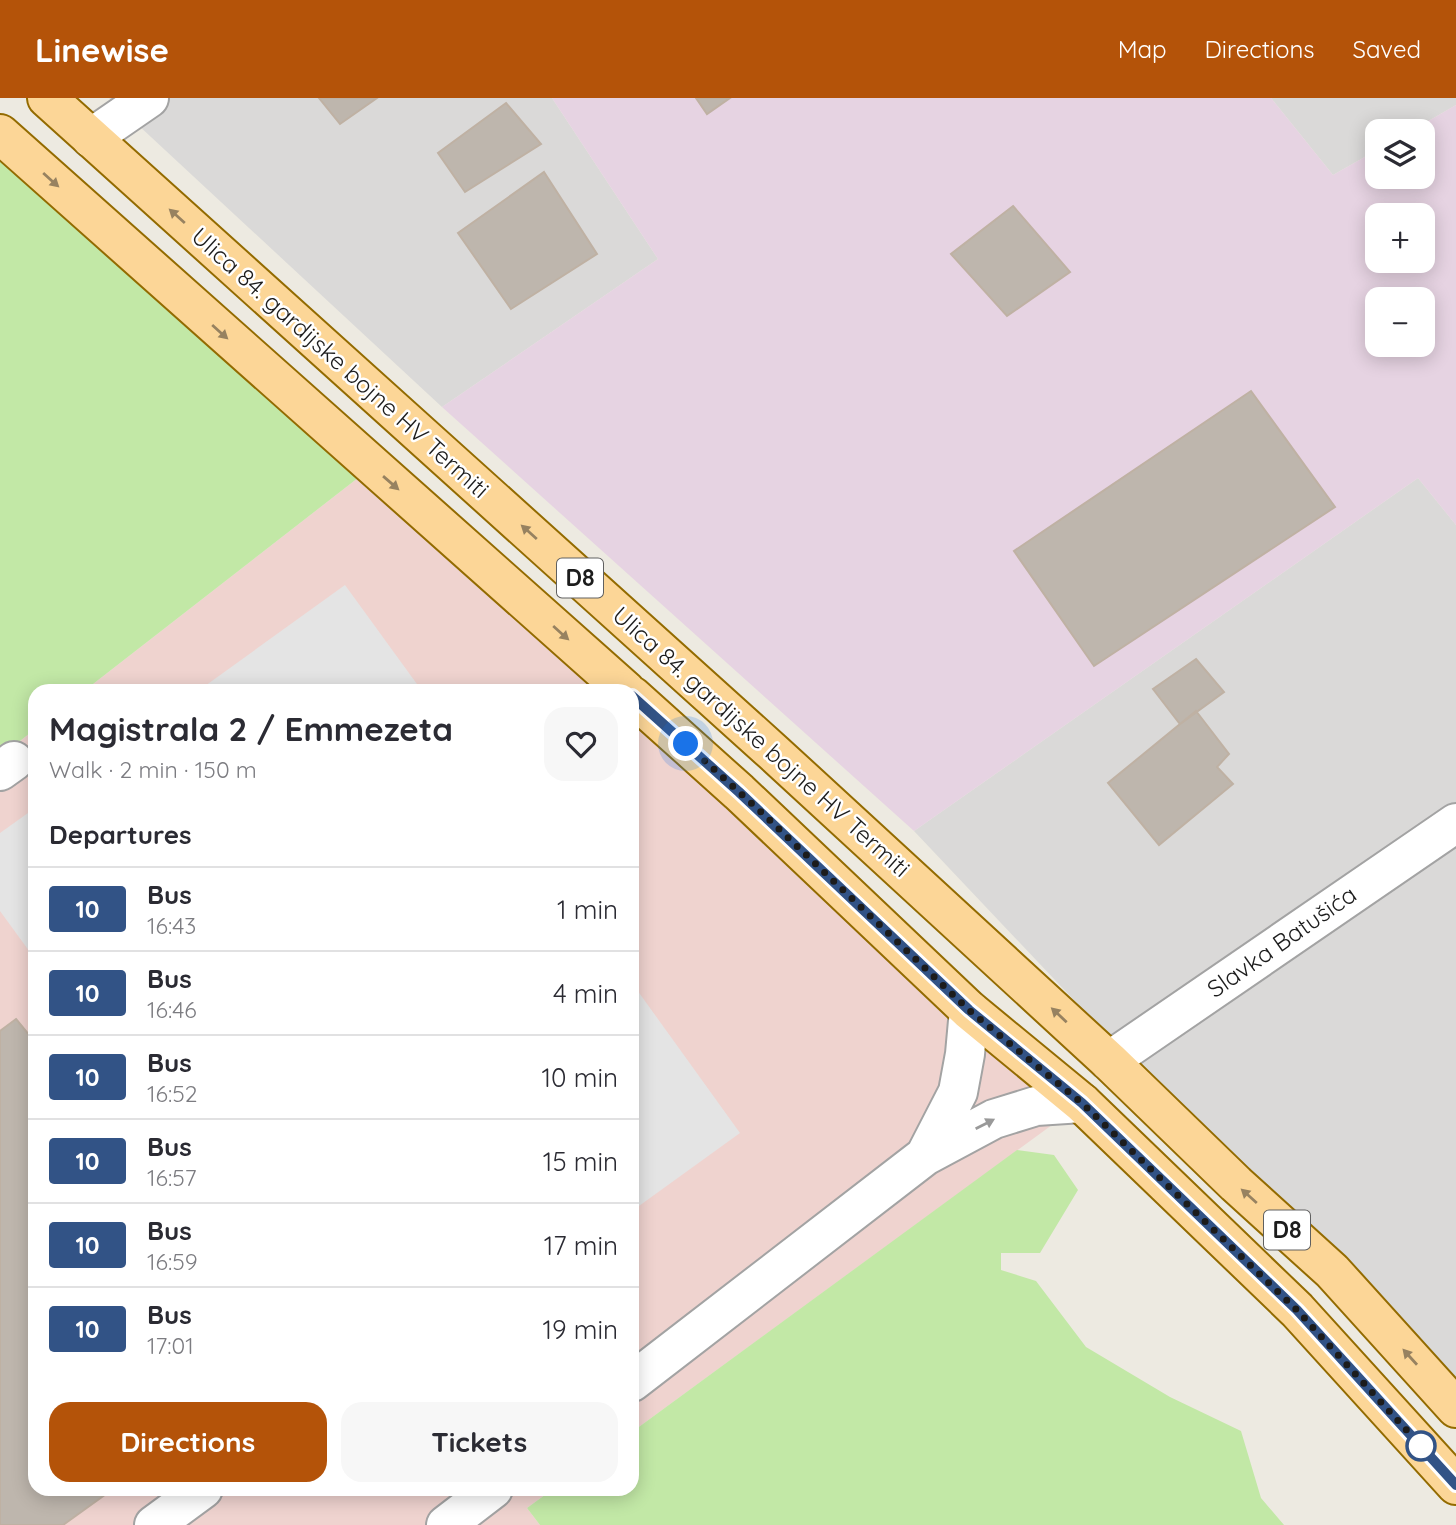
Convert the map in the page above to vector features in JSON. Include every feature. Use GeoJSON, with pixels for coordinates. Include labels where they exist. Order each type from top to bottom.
{"type":"FeatureCollection","features":[{"type":"Feature","properties":{"kind":"main road","name":"Ulica 84. gardijske bojne HV Termiti"},"geometry":{"type":"LineString","coordinates":[[47,98],[774,752],[1109,1062],[1236,1184],[1332,1271],[1456,1408]]}},
{"type":"Feature","properties":{"kind":"main road","name":"D8"},"geometry":{"type":"LineString","coordinates":[[0,134],[618,684]]}},
{"type":"Feature","properties":{"kind":"main road","name":"D8"},"geometry":{"type":"LineString","coordinates":[[639,702],[739,792],[969,1010],[1082,1103],[1297,1310],[1456,1485]]}},
{"type":"Feature","properties":{"kind":"street"},"geometry":{"type":"LineString","coordinates":[[91,138],[149,98]]}},
{"type":"Feature","properties":{"kind":"street","name":"Slavka Batušića"},"geometry":{"type":"LineString","coordinates":[[1109,1062],[1456,823]]}},
{"type":"Feature","properties":{"kind":"street"},"geometry":{"type":"LineString","coordinates":[[925,1156],[958,1091],[969,1010]]}},
{"type":"Feature","properties":{"kind":"street"},"geometry":{"type":"LineString","coordinates":[[639,1377],[925,1156],[994,1119],[1036,1106],[1082,1103]]}},
{"type":"Feature","properties":{"kind":"street"},"geometry":{"type":"LineString","coordinates":[[154,1525],[193,1496]]}},
{"type":"Feature","properties":{"kind":"shaded area"},"geometry":{"type":"Polygon","coordinates":[[[109,98],[552,98],[658,259],[442,407],[109,98]]]}},
{"type":"Feature","properties":{"kind":"shaded area"},"geometry":{"type":"Polygon","coordinates":[[[552,98],[1271,98],[1333,175],[1365,157],[1365,189],[1435,189],[1435,119],[1432,119],[1456,105],[1456,525],[1418,478],[914,831],[442,407],[658,259],[552,98]]]}},
{"type":"Feature","properties":{"kind":"shaded area"},"geometry":{"type":"Polygon","coordinates":[[[1271,98],[1456,98],[1456,105],[1432,119],[1365,119],[1365,157],[1333,175],[1271,98]]]}},
{"type":"Feature","properties":{"kind":"shaded area"},"geometry":{"type":"Polygon","coordinates":[[[372,467],[618,684],[93,684],[372,467]]]}},
{"type":"Feature","properties":{"kind":"shaded area"},"geometry":{"type":"Polygon","coordinates":[[[1418,478],[1456,525],[1456,1404],[914,831],[1418,478]]]}},
{"type":"Feature","properties":{"kind":"shaded area"},"geometry":{"type":"Polygon","coordinates":[[[345,585],[417,684],[208,684],[345,585]]]}},
{"type":"Feature","properties":{"kind":"shaded area"},"geometry":{"type":"Polygon","coordinates":[[[639,702],[1082,1103],[639,1427],[639,702]]]}},
{"type":"Feature","properties":{"kind":"shaded area"},"geometry":{"type":"Polygon","coordinates":[[[28,735],[28,1496],[543,1496],[527,1508],[540,1525],[0,1525],[0,757],[28,735]]]}},
{"type":"Feature","properties":{"kind":"shaded area"},"geometry":{"type":"Polygon","coordinates":[[[28,813],[28,949],[0,911],[0,833],[28,813]]]}},
{"type":"Feature","properties":{"kind":"shaded area"},"geometry":{"type":"Polygon","coordinates":[[[639,993],[740,1133],[639,1206],[639,993]]]}},
{"type":"Feature","properties":{"kind":"green space"},"geometry":{"type":"Polygon","coordinates":[[[0,156],[372,467],[93,684],[28,684],[28,735],[0,757],[0,156]]]}},
{"type":"Feature","properties":{"kind":"green space"},"geometry":{"type":"Polygon","coordinates":[[[1017,1150],[1054,1155],[1078,1190],[1040,1253],[1001,1253],[1001,1270],[1036,1281],[1086,1347],[1170,1397],[1241,1431],[1261,1498],[1284,1525],[540,1525],[527,1508],[543,1496],[639,1496],[639,1427],[1017,1150]]]}},
{"type":"Feature","properties":{"kind":"building"},"geometry":{"type":"Polygon","coordinates":[[[319,98],[377,98],[340,124],[319,98]]]}},
{"type":"Feature","properties":{"kind":"building"},"geometry":{"type":"Polygon","coordinates":[[[696,98],[730,98],[707,114],[696,98]]]}},
{"type":"Feature","properties":{"kind":"building"},"geometry":{"type":"Polygon","coordinates":[[[506,103],[541,144],[465,192],[438,153],[506,103]]]}},
{"type":"Feature","properties":{"kind":"building"},"geometry":{"type":"Polygon","coordinates":[[[544,172],[597,254],[511,309],[458,233],[544,172]]]}},
{"type":"Feature","properties":{"kind":"building"},"geometry":{"type":"Polygon","coordinates":[[[1013,206],[1070,272],[1007,316],[951,254],[1013,206]]]}},
{"type":"Feature","properties":{"kind":"building"},"geometry":{"type":"Polygon","coordinates":[[[1251,391],[1335,507],[1094,666],[1014,551],[1251,391]]]}},
{"type":"Feature","properties":{"kind":"building"},"geometry":{"type":"Polygon","coordinates":[[[1196,659],[1224,692],[1180,724],[1153,689],[1196,659]]]}},
{"type":"Feature","properties":{"kind":"building"},"geometry":{"type":"Polygon","coordinates":[[[1196,711],[1229,754],[1217,767],[1233,784],[1159,845],[1108,783],[1196,711]]]}},
{"type":"Feature","properties":{"kind":"building"},"geometry":{"type":"Polygon","coordinates":[[[16,1019],[28,1034],[28,1496],[103,1496],[63,1525],[0,1525],[0,1031],[16,1019]]]}},
{"type":"Feature","properties":{"kind":"bus line","name":"10"},"geometry":{"type":"LineString","coordinates":[[639,702],[739,792],[969,1010],[1082,1103],[1297,1310],[1456,1485]]}},
{"type":"Feature","properties":{"kind":"route"},"geometry":{"type":"LineString","coordinates":[[686,744],[969,1010],[1082,1103],[1297,1310],[1421,1446]]}}]}
